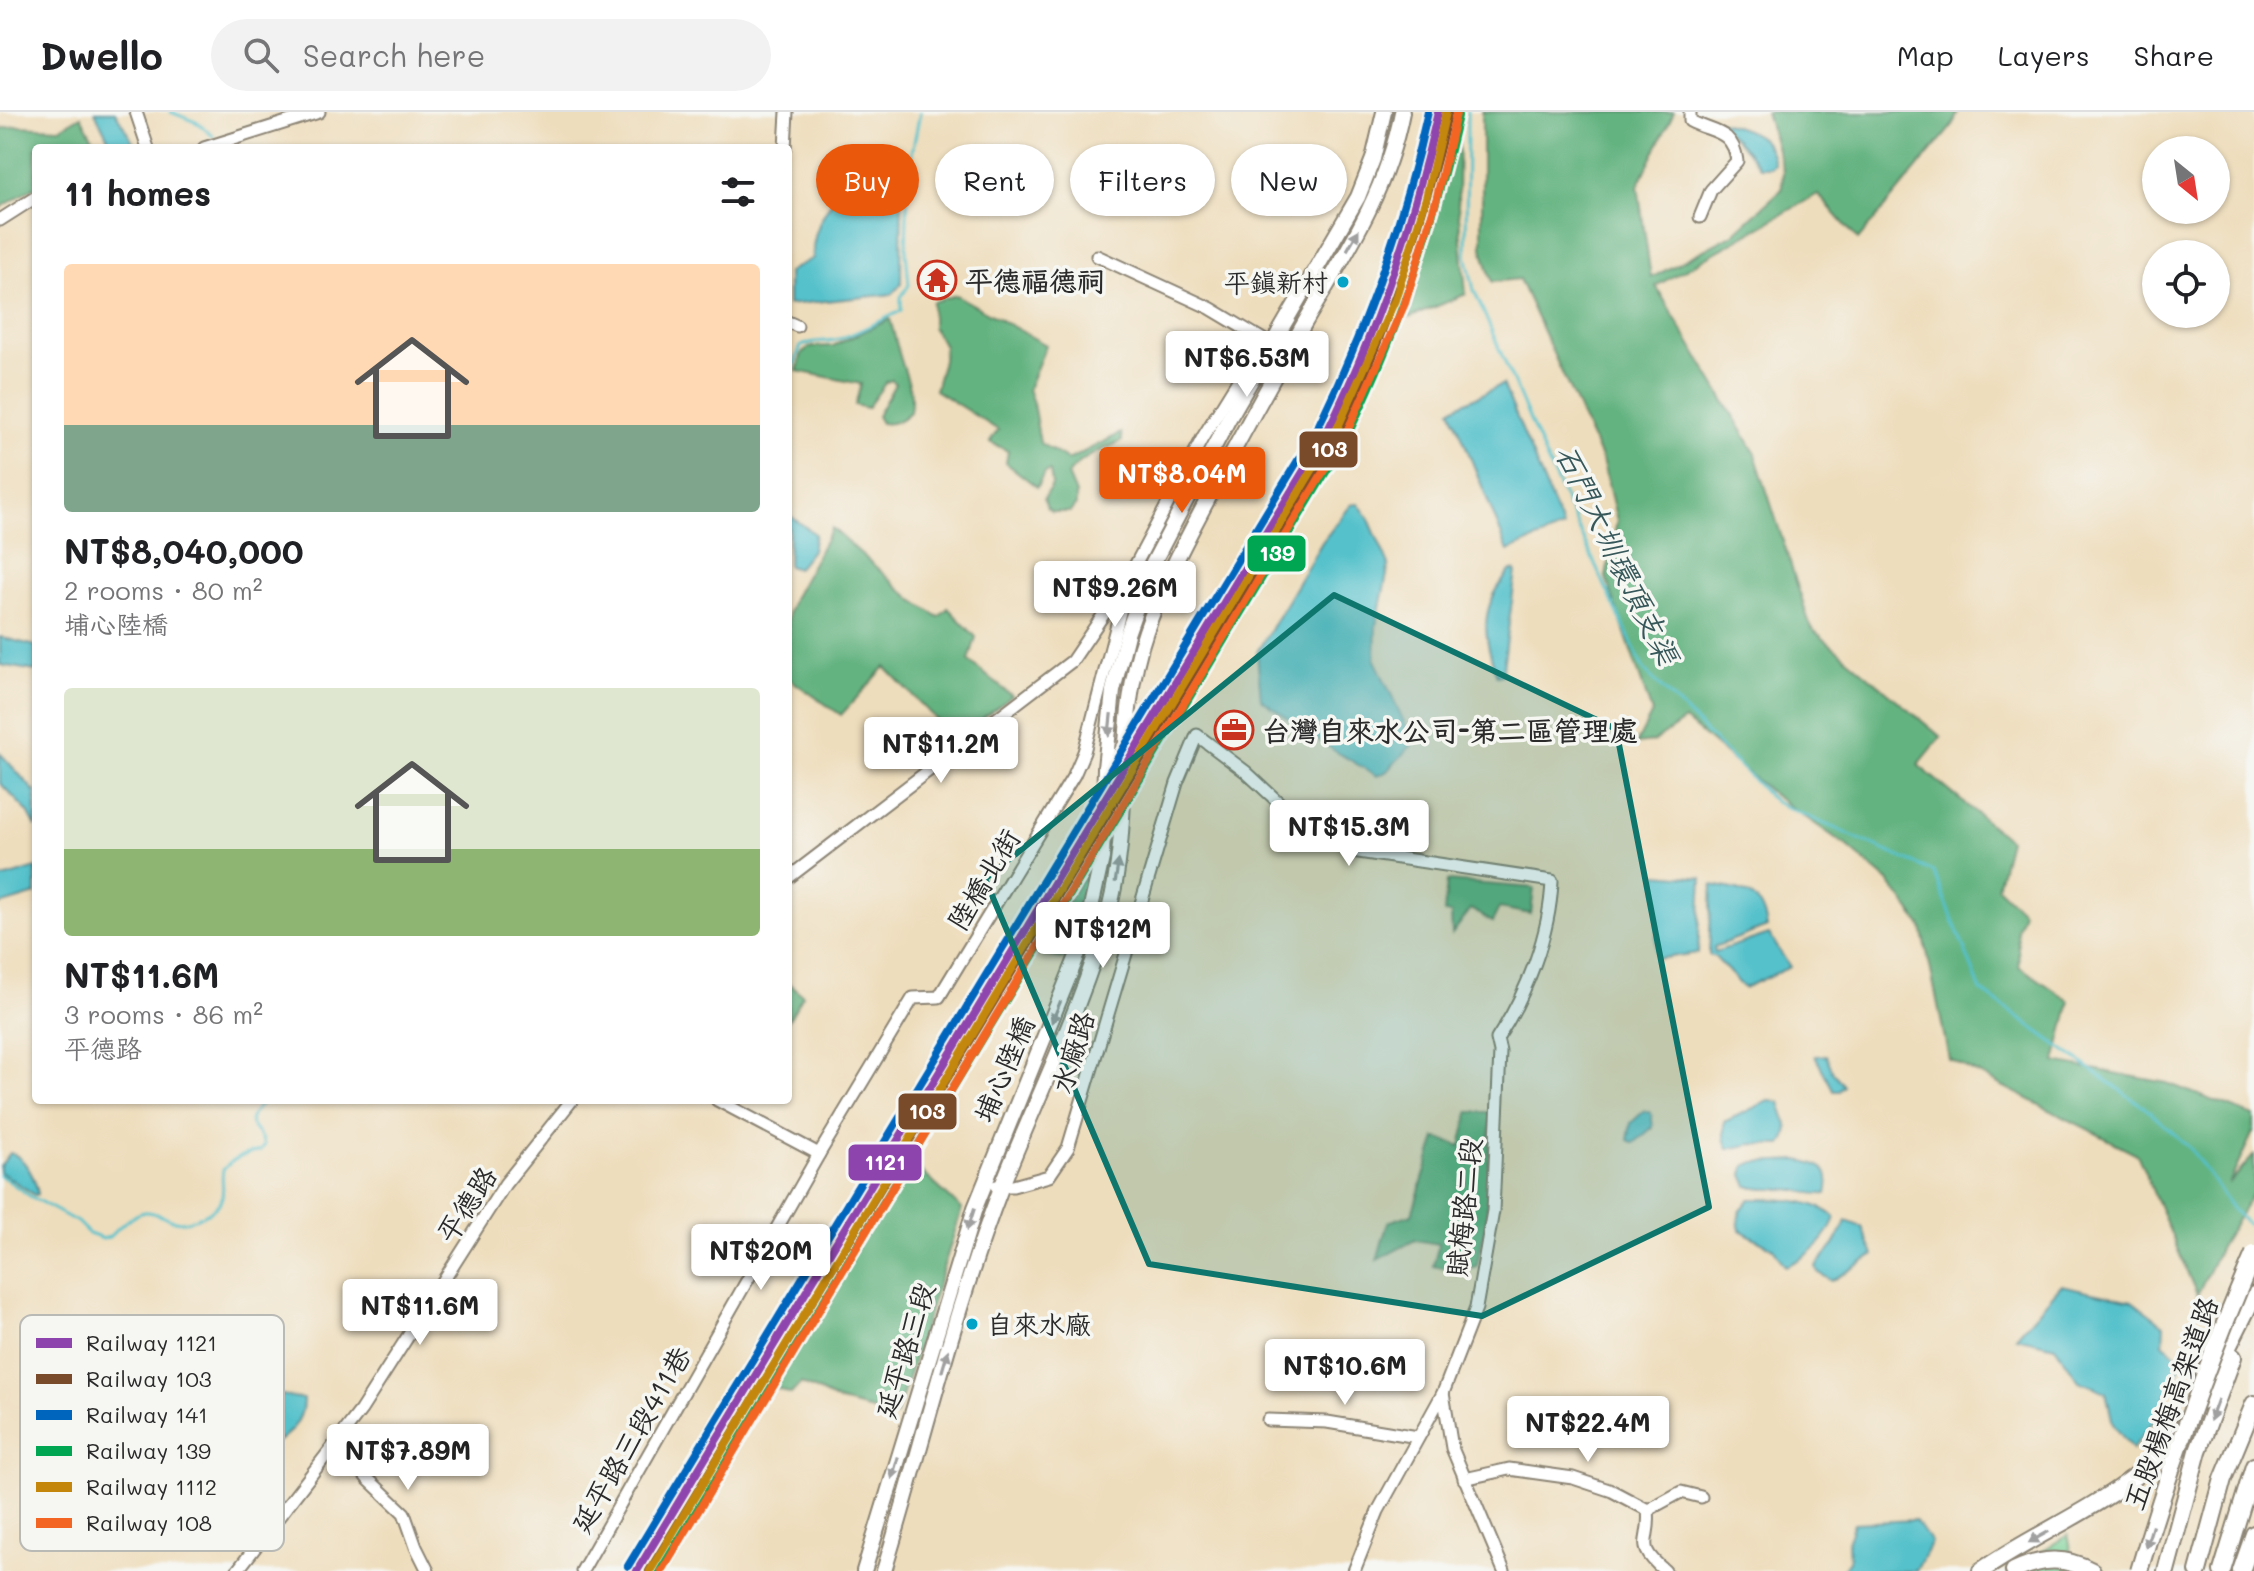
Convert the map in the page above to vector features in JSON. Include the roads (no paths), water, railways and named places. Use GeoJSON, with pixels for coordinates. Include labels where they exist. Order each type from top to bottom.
{"type":"FeatureCollection","features":[{"type":"Feature","properties":{"kind":"highway","name":"五股楊梅高架道路"},"geometry":{"type":"LineString","coordinates":[[2139,1571],[2164,1487],[2224,1323],[2254,1254]]}},
{"type":"Feature","properties":{"kind":"highway"},"geometry":{"type":"LineString","coordinates":[[1985,1569],[2129,1484],[2158,1458],[2199,1405],[2254,1295]]}},
{"type":"Feature","properties":{"kind":"highway"},"geometry":{"type":"LineString","coordinates":[[2166,1571],[2198,1451],[2254,1312]]}},
{"type":"Feature","properties":{"kind":"highway"},"geometry":{"type":"LineString","coordinates":[[2198,1571],[2223,1479],[2254,1404]]}},
{"type":"Feature","properties":{"kind":"highway"},"geometry":{"type":"LineString","coordinates":[[2222,1571],[2254,1466]]}},
{"type":"Feature","properties":{"kind":"highway"},"geometry":{"type":"LineString","coordinates":[[2241,1571],[2254,1534]]}},
{"type":"Feature","properties":{"kind":"highway"},"geometry":{"type":"LineString","coordinates":[[2014,1571],[2036,1561],[2062,1560],[2092,1571]]}},
{"type":"Feature","properties":{"kind":"main road","name":"埔心陸橋"},"geometry":{"type":"LineString","coordinates":[[999,1146],[1084,939],[1102,858],[1105,768],[1113,691],[1150,569],[1228,420],[1358,197],[1373,159],[1384,112]]}},
{"type":"Feature","properties":{"kind":"main road","name":"埔心陸橋"},"geometry":{"type":"LineString","coordinates":[[1016,1154],[1099,944],[1119,867],[1124,756],[1131,693],[1144,635],[1169,571],[1244,429],[1373,207],[1396,145],[1402,112]]}},
{"type":"Feature","properties":{"kind":"main road","name":"延平路三段"},"geometry":{"type":"LineString","coordinates":[[864,1571],[984,1182],[999,1146]]}},
{"type":"Feature","properties":{"kind":"main road","name":"延平路三段"},"geometry":{"type":"LineString","coordinates":[[884,1571],[960,1308],[1001,1188],[1016,1154]]}},
{"type":"Feature","properties":{"kind":"main road"},"geometry":{"type":"LineString","coordinates":[[880,1518],[899,1524]]}},
{"type":"Feature","properties":{"kind":"street"},"geometry":{"type":"LineString","coordinates":[[136,112],[147,144]]}},
{"type":"Feature","properties":{"kind":"street"},"geometry":{"type":"LineString","coordinates":[[217,144],[319,112]]}},
{"type":"Feature","properties":{"kind":"street"},"geometry":{"type":"LineString","coordinates":[[785,144],[787,112]]}},
{"type":"Feature","properties":{"kind":"street"},"geometry":{"type":"LineString","coordinates":[[1690,112],[1690,121],[1723,133],[1735,148],[1737,161],[1711,190],[1700,217]]}},
{"type":"Feature","properties":{"kind":"street"},"geometry":{"type":"LineString","coordinates":[[0,220],[32,200]]}},
{"type":"Feature","properties":{"kind":"street"},"geometry":{"type":"LineString","coordinates":[[1097,256],[1198,302],[1287,354]]}},
{"type":"Feature","properties":{"kind":"street"},"geometry":{"type":"LineString","coordinates":[[792,875],[1072,661],[1129,577],[1203,437],[1250,361],[1272,344]]}},
{"type":"Feature","properties":{"kind":"street","name":"陸橋北街"},"geometry":{"type":"LineString","coordinates":[[913,998],[939,997],[1074,775],[1084,752],[1129,577]]}},
{"type":"Feature","properties":{"kind":"street","name":"水廠路"},"geometry":{"type":"LineString","coordinates":[[1001,1188],[1049,1176],[1068,1148],[1177,783],[1197,735],[1246,772],[1315,836],[1339,846],[1352,851],[1552,881]]}},
{"type":"Feature","properties":{"kind":"street","name":"賦梅路二段"},"geometry":{"type":"LineString","coordinates":[[1354,1571],[1378,1511],[1443,1393],[1476,1308],[1493,1211],[1500,1052],[1497,1039],[1508,1023],[1534,963],[1551,904],[1552,881]]}},
{"type":"Feature","properties":{"kind":"street","name":"延平路三段411巷"},"geometry":{"type":"LineString","coordinates":[[582,1571],[819,1154],[913,998]]}},
{"type":"Feature","properties":{"kind":"street","name":"平德路"},"geometry":{"type":"LineString","coordinates":[[284,1511],[361,1410],[505,1184],[569,1104]]}},
{"type":"Feature","properties":{"kind":"street"},"geometry":{"type":"LineString","coordinates":[[725,1104],[819,1154]]}},
{"type":"Feature","properties":{"kind":"street"},"geometry":{"type":"LineString","coordinates":[[984,1182],[1001,1188]]}},
{"type":"Feature","properties":{"kind":"street"},"geometry":{"type":"LineString","coordinates":[[1443,1393],[1452,1448],[1504,1571]]}},
{"type":"Feature","properties":{"kind":"street"},"geometry":{"type":"LineString","coordinates":[[1268,1420],[1327,1422],[1418,1437]]}},
{"type":"Feature","properties":{"kind":"street"},"geometry":{"type":"LineString","coordinates":[[338,1442],[368,1479],[404,1513],[428,1571]]}},
{"type":"Feature","properties":{"kind":"street"},"geometry":{"type":"LineString","coordinates":[[1464,1479],[1509,1469],[1573,1478],[1612,1491],[1648,1510]]}},
{"type":"Feature","properties":{"kind":"street"},"geometry":{"type":"LineString","coordinates":[[1648,1510],[1681,1492],[1701,1497]]}},
{"type":"Feature","properties":{"kind":"street"},"geometry":{"type":"LineString","coordinates":[[1648,1510],[1644,1542],[1648,1557],[1665,1571]]}},
{"type":"Feature","properties":{"kind":"street","name":"平德路"},"geometry":{"type":"LineString","coordinates":[[237,1571],[253,1551]]}},
{"type":"Feature","properties":{"kind":"water"},"geometry":{"type":"Polygon","coordinates":[[[95,112],[115,112],[135,144],[111,144],[95,112]]]}},
{"type":"Feature","properties":{"kind":"water"},"geometry":{"type":"Polygon","coordinates":[[[1708,117],[1758,136],[1771,152],[1774,164],[1760,167],[1726,131],[1697,122],[1697,119],[1708,117]]]}},
{"type":"Feature","properties":{"kind":"water"},"geometry":{"type":"Polygon","coordinates":[[[823,216],[902,216],[901,284],[893,294],[792,305],[792,270],[813,258],[817,230],[823,216]]]}},
{"type":"Feature","properties":{"kind":"water"},"geometry":{"type":"Polygon","coordinates":[[[1503,384],[1563,528],[1508,551],[1451,409],[1503,384]]]}},
{"type":"Feature","properties":{"kind":"water"},"geometry":{"type":"Polygon","coordinates":[[[1358,503],[1368,517],[1389,565],[1376,626],[1375,660],[1414,743],[1386,772],[1377,776],[1330,748],[1261,699],[1257,652],[1322,542],[1351,505],[1358,503]]]}},
{"type":"Feature","properties":{"kind":"water"},"geometry":{"type":"Polygon","coordinates":[[[792,517],[815,534],[812,550],[797,569],[792,567],[792,517]]]}},
{"type":"Feature","properties":{"kind":"water"},"geometry":{"type":"Polygon","coordinates":[[[1511,570],[1516,571],[1502,675],[1497,676],[1488,646],[1486,620],[1493,596],[1511,570]]]}},
{"type":"Feature","properties":{"kind":"water"},"geometry":{"type":"Polygon","coordinates":[[[0,637],[32,645],[32,670],[0,665],[0,637]]]}},
{"type":"Feature","properties":{"kind":"water"},"geometry":{"type":"Polygon","coordinates":[[[0,753],[32,789],[32,820],[28,812],[0,783],[0,753]]]}},
{"type":"Feature","properties":{"kind":"water"},"geometry":{"type":"Polygon","coordinates":[[[32,869],[32,895],[0,905],[0,879],[32,869]]]}},
{"type":"Feature","properties":{"kind":"water"},"geometry":{"type":"Polygon","coordinates":[[[1658,874],[1702,878],[1698,953],[1656,959],[1658,874]]]}},
{"type":"Feature","properties":{"kind":"water"},"geometry":{"type":"Polygon","coordinates":[[[1712,885],[1741,891],[1755,899],[1767,927],[1714,947],[1715,952],[1769,934],[1790,967],[1744,988],[1715,957],[1709,955],[1712,885]]]}},
{"type":"Feature","properties":{"kind":"water"},"geometry":{"type":"Polygon","coordinates":[[[1826,1055],[1833,1072],[1844,1086],[1839,1091],[1834,1091],[1815,1056],[1826,1055]]]}},
{"type":"Feature","properties":{"kind":"water"},"geometry":{"type":"Polygon","coordinates":[[[1768,1101],[1780,1102],[1786,1119],[1788,1129],[1782,1145],[1752,1144],[1728,1149],[1724,1122],[1768,1101]]]}},
{"type":"Feature","properties":{"kind":"water"},"geometry":{"type":"Polygon","coordinates":[[[1644,1111],[1651,1113],[1653,1127],[1634,1143],[1628,1140],[1631,1123],[1644,1111]]]}},
{"type":"Feature","properties":{"kind":"water"},"geometry":{"type":"Polygon","coordinates":[[[10,1153],[29,1169],[38,1194],[0,1172],[0,1166],[10,1153]]]}},
{"type":"Feature","properties":{"kind":"water"},"geometry":{"type":"Polygon","coordinates":[[[1798,1160],[1813,1163],[1827,1173],[1827,1194],[1754,1188],[1748,1186],[1743,1175],[1745,1166],[1755,1162],[1798,1160]]]}},
{"type":"Feature","properties":{"kind":"water"},"geometry":{"type":"Polygon","coordinates":[[[1750,1199],[1806,1203],[1835,1217],[1828,1233],[1816,1247],[1785,1266],[1773,1248],[1740,1230],[1740,1213],[1750,1199]]]}},
{"type":"Feature","properties":{"kind":"water"},"geometry":{"type":"Polygon","coordinates":[[[1847,1221],[1862,1227],[1874,1255],[1832,1281],[1818,1272],[1816,1266],[1834,1245],[1847,1221]]]}},
{"type":"Feature","properties":{"kind":"water"},"geometry":{"type":"Polygon","coordinates":[[[2061,1285],[2132,1301],[2164,1325],[2163,1343],[2183,1360],[2156,1418],[2132,1449],[2113,1424],[2106,1392],[2079,1381],[2055,1346],[2016,1337],[2061,1285]]]}},
{"type":"Feature","properties":{"kind":"water"},"geometry":{"type":"Polygon","coordinates":[[[284,1395],[303,1399],[299,1418],[284,1437],[284,1395]]]}},
{"type":"Feature","properties":{"kind":"water"},"geometry":{"type":"Polygon","coordinates":[[[1915,1520],[1931,1542],[1916,1571],[1842,1571],[1849,1561],[1848,1540],[1854,1523],[1915,1520]]]}},
{"type":"Feature","properties":{"kind":"waterway"},"geometry":{"type":"LineString","coordinates":[[171,112],[198,123],[213,136]]}},
{"type":"Feature","properties":{"kind":"waterway"},"geometry":{"type":"LineString","coordinates":[[792,370],[801,346],[839,339],[901,311],[901,297],[909,285],[906,252],[908,173],[920,112]]}},
{"type":"Feature","properties":{"kind":"waterway","name":"石門大圳環頂支渠"},"geometry":{"type":"LineString","coordinates":[[1467,112],[1466,255],[1474,290],[1546,458],[1644,670],[1775,802],[1934,872],[1981,991],[2144,1107],[2190,1148],[2234,1211],[2248,1224]]}},
{"type":"Feature","properties":{"kind":"waterway"},"geometry":{"type":"LineString","coordinates":[[0,1175],[77,1222],[89,1234],[103,1239],[145,1212],[175,1221],[195,1218],[220,1202],[223,1170],[240,1157],[260,1151],[264,1145],[250,1120],[261,1104]]}},
{"type":"Feature","properties":{"kind":"rail line","name":"141"},"geometry":{"type":"LineString","coordinates":[[628,1566],[1317,429],[1352,352],[1382,274],[1428,112]]}},
{"type":"Feature","properties":{"kind":"rail line","name":"1121"},"geometry":{"type":"LineString","coordinates":[[637,1571],[1326,434],[1362,356],[1392,276],[1438,112]]}},
{"type":"Feature","properties":{"kind":"rail line","name":"1112"},"geometry":{"type":"LineString","coordinates":[[650,1571],[1337,429],[1395,300],[1426,198],[1446,112]]}},
{"type":"Feature","properties":{"kind":"rail line","name":"103"},"geometry":{"type":"LineString","coordinates":[[649,1571],[1335,439],[1371,360],[1401,280],[1427,198],[1448,114]]}},
{"type":"Feature","properties":{"kind":"rail line","name":"108"},"geometry":{"type":"LineString","coordinates":[[662,1571],[1346,434],[1405,303],[1436,201],[1456,114]]}},
{"type":"Feature","properties":{"kind":"rail line","name":"139"},"geometry":{"type":"LineString","coordinates":[[660,1571],[1343,444],[1380,365],[1411,284],[1437,201],[1458,116]]}},
{"type":"Feature","properties":{"kind":"place","name":"平德福德祠"},"geometry":{"type":"Point","coordinates":[937,280]}},
{"type":"Feature","properties":{"kind":"place","name":"平鎮新村"},"geometry":{"type":"Point","coordinates":[1343,282]}},
{"type":"Feature","properties":{"kind":"place","name":"台灣自來水公司-第二區管理處"},"geometry":{"type":"Point","coordinates":[1234,730]}},
{"type":"Feature","properties":{"kind":"place","name":"自來水廠"},"geometry":{"type":"Point","coordinates":[972,1324]}}]}
